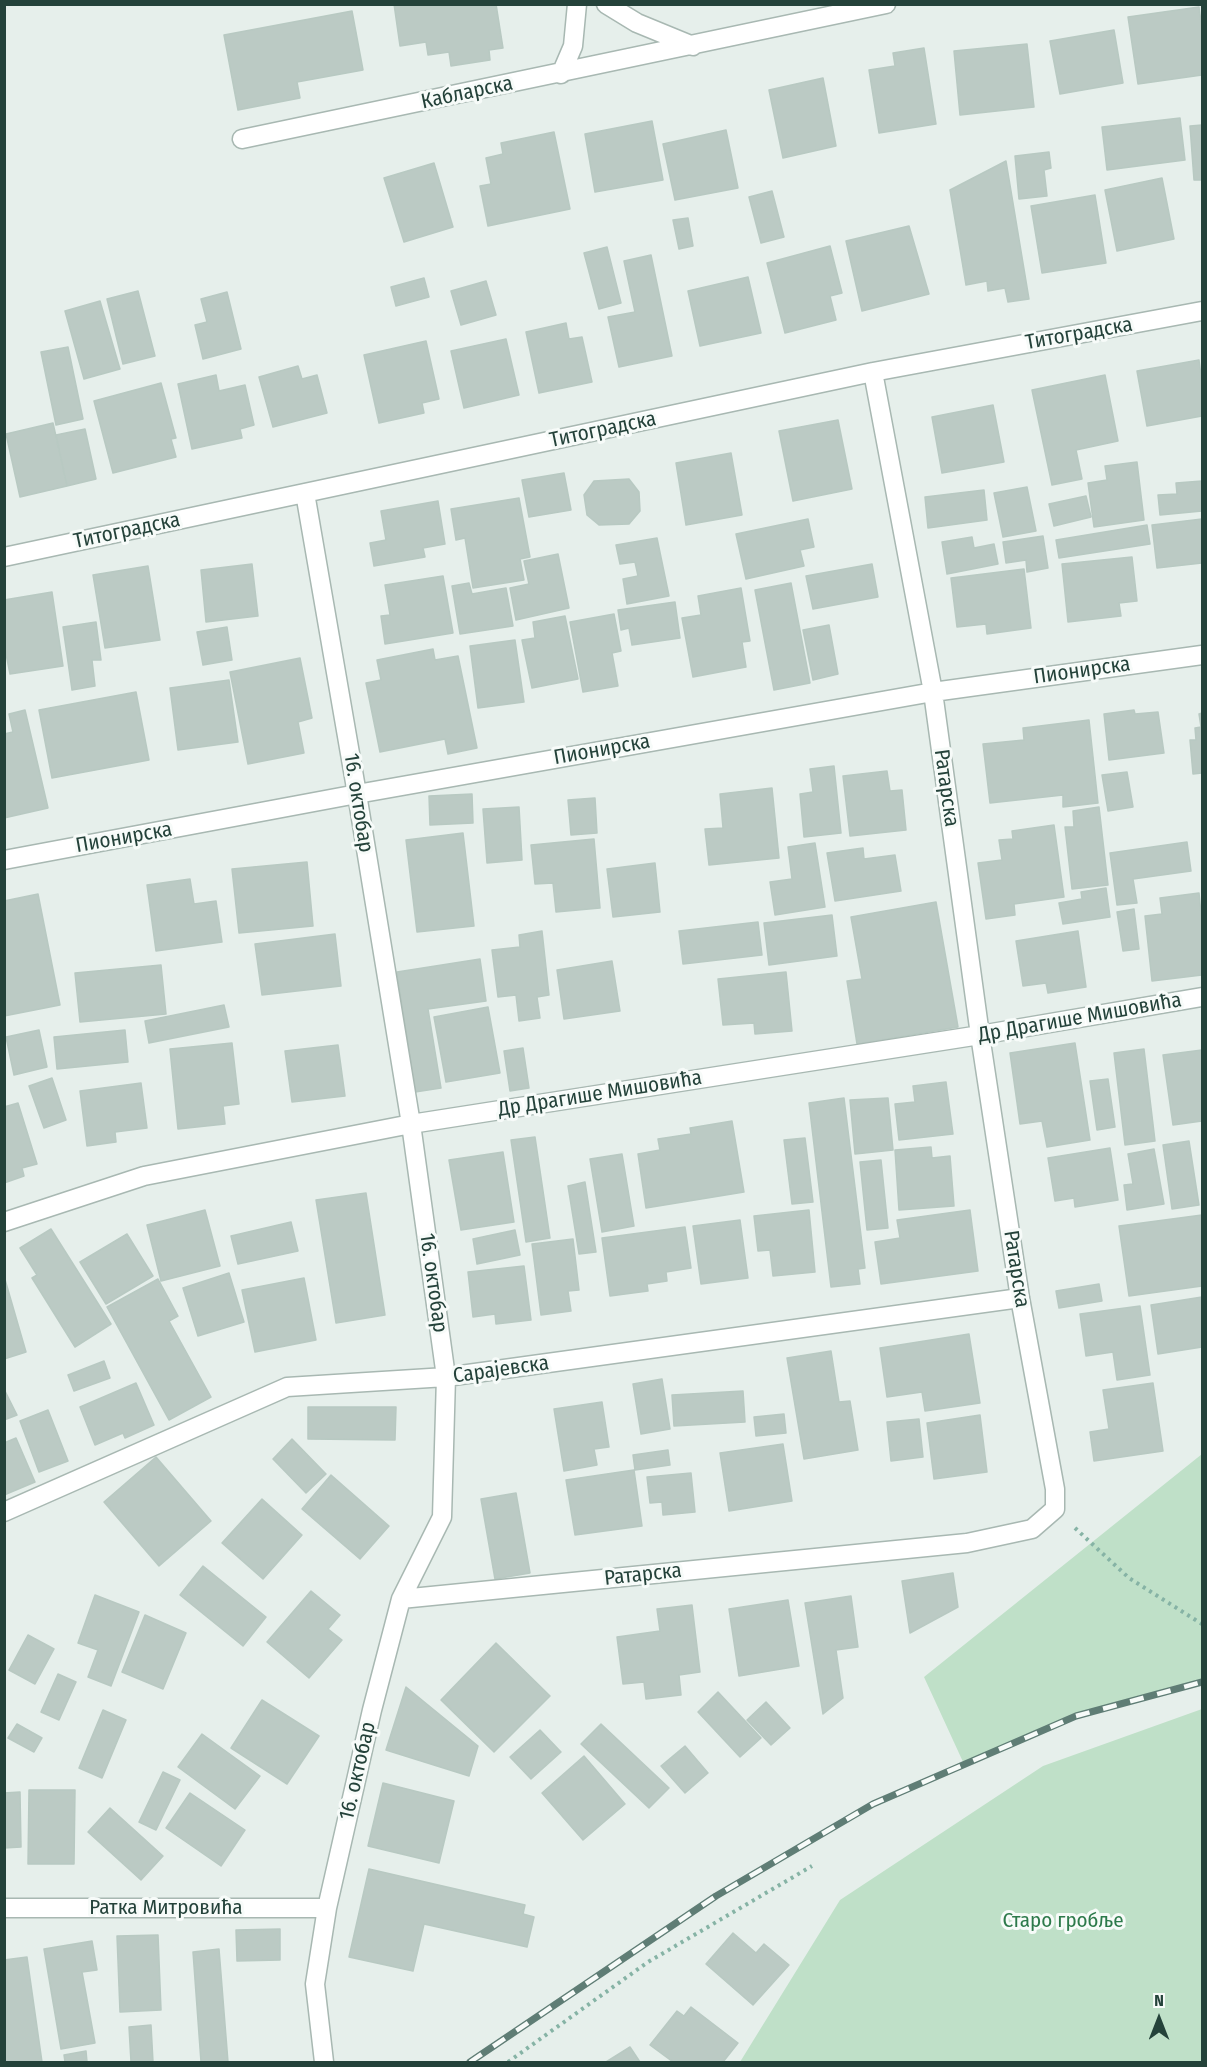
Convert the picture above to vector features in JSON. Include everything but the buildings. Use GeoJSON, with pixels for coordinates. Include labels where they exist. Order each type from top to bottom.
{"type":"FeatureCollection","features":[{"type":"Feature","properties":{"kind":"street"},"geometry":{"type":"LineString","coordinates":[[561,74],[573,46],[577,26],[577,4]]}},
{"type":"Feature","properties":{"kind":"street"},"geometry":{"type":"LineString","coordinates":[[606,4],[637,23],[693,46]]}},
{"type":"Feature","properties":{"kind":"street","name":"Кабларска"},"geometry":{"type":"LineString","coordinates":[[242,139],[561,74],[886,4]]}},
{"type":"Feature","properties":{"kind":"street","name":"Титоградска"},"geometry":{"type":"LineString","coordinates":[[4,557],[873,372],[1203,311]]}},
{"type":"Feature","properties":{"kind":"street","name":"Ратарска"},"geometry":{"type":"LineString","coordinates":[[401,1599],[967,1543],[1032,1529],[1055,1509],[1055,1489],[1020,1298],[980,1035],[933,692],[873,372]]}},
{"type":"Feature","properties":{"kind":"street","name":"16. октобар"},"geometry":{"type":"LineString","coordinates":[[305,494],[411,1124],[446,1377],[442,1517],[401,1599],[372,1710],[327,1908],[315,1984],[324,2062]]}},
{"type":"Feature","properties":{"kind":"street","name":"Пионирска"},"geometry":{"type":"LineString","coordinates":[[4,860],[357,794],[933,692],[1203,655]]}},
{"type":"Feature","properties":{"kind":"street","name":"Др Драгише Мишовића"},"geometry":{"type":"LineString","coordinates":[[4,1222],[144,1176],[411,1124],[980,1035],[1203,997]]}},
{"type":"Feature","properties":{"kind":"street","name":"Сарајевска"},"geometry":{"type":"LineString","coordinates":[[4,1512],[287,1387],[446,1377],[1020,1298]]}},
{"type":"Feature","properties":{"kind":"street","name":"Ратка Митровића"},"geometry":{"type":"LineString","coordinates":[[4,1908],[327,1908]]}},
{"type":"Feature","properties":{"kind":"path"},"geometry":{"type":"LineString","coordinates":[[1055,1509],[1129,1578],[1203,1624]]}},
{"type":"Feature","properties":{"kind":"path"},"geometry":{"type":"LineString","coordinates":[[508,2062],[648,1962],[812,1866]]}},
{"type":"Feature","properties":{"kind":"green space"},"geometry":{"type":"Polygon","coordinates":[[[1202,1454],[1202,1682],[1076,1716],[964,1764],[924,1677],[1202,1454]]]}},
{"type":"Feature","properties":{"kind":"green space","name":"Старо гробље"},"geometry":{"type":"Polygon","coordinates":[[[1202,1709],[1202,2062],[740,2062],[840,1900],[1043,1766],[1202,1709]]]}},
{"type":"Feature","properties":{"kind":"railway"},"geometry":{"type":"LineString","coordinates":[[470,2062],[716,1896],[873,1804],[1076,1716],[1202,1682]]}}]}
